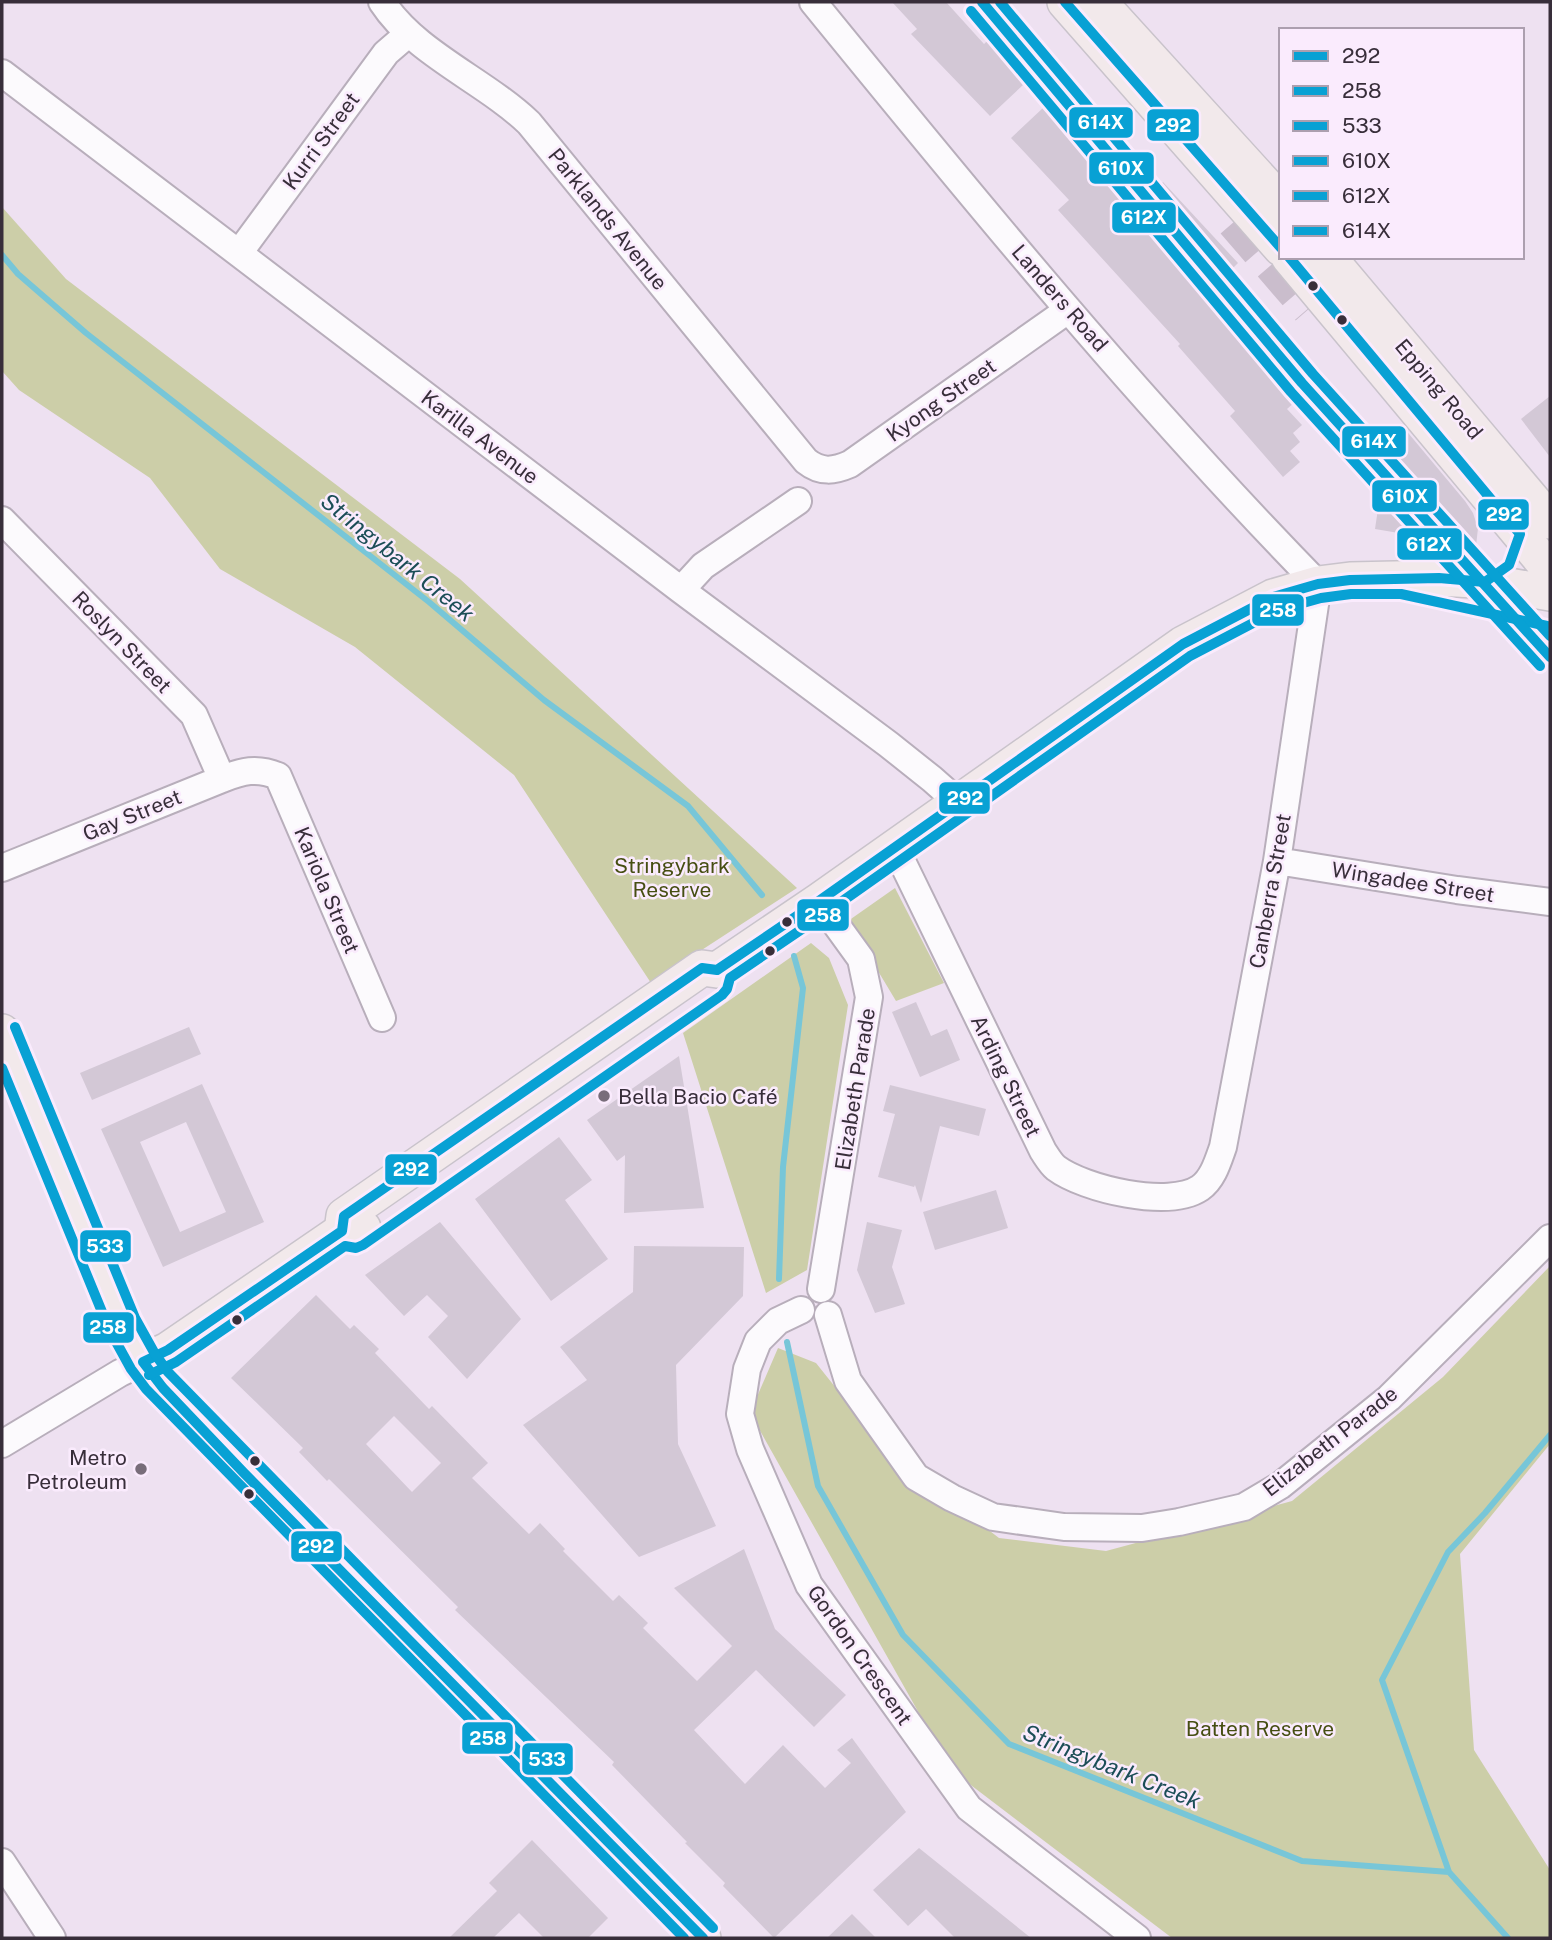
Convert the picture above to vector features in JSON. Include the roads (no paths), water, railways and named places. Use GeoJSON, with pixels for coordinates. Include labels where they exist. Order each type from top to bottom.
{"type":"FeatureCollection","features":[{"type":"Feature","properties":{"kind":"main road"},"geometry":{"type":"LineString","coordinates":[[1065,2],[1279,246]]}},
{"type":"Feature","properties":{"kind":"main road"},"geometry":{"type":"LineString","coordinates":[[1100,2],[1279,200]]}},
{"type":"Feature","properties":{"kind":"main road","name":"Epping Road"},"geometry":{"type":"LineString","coordinates":[[1291,259],[1535,528]]}},
{"type":"Feature","properties":{"kind":"main road","name":"Epping Road"},"geometry":{"type":"LineString","coordinates":[[1330,259],[1535,528],[1550,570]]}},
{"type":"Feature","properties":{"kind":"main road"},"geometry":{"type":"LineString","coordinates":[[1485,582],[1509,565],[1535,528]]}},
{"type":"Feature","properties":{"kind":"main road"},"geometry":{"type":"LineString","coordinates":[[143,1362],[168,1350],[342,1231],[355,1234],[714,984],[717,970],[1183,644],[1273,597],[1318,584],[1350,580],[1438,578],[1485,582],[1550,593]]}},
{"type":"Feature","properties":{"kind":"main road"},"geometry":{"type":"LineString","coordinates":[[1402,580],[1550,612]]}},
{"type":"Feature","properties":{"kind":"main road"},"geometry":{"type":"LineString","coordinates":[[2,1032],[121,1324],[143,1362],[163,1388],[703,1938]]}},
{"type":"Feature","properties":{"kind":"street","name":"Landers Road"},"geometry":{"type":"LineString","coordinates":[[813,2],[1068,310],[1266,531],[1318,584]]}},
{"type":"Feature","properties":{"kind":"street","name":"Parklands Avenue"},"geometry":{"type":"LineString","coordinates":[[386,8],[408,34],[510,105],[529,123],[809,464]]}},
{"type":"Feature","properties":{"kind":"street","name":"Kurri Street"},"geometry":{"type":"LineString","coordinates":[[239,253],[386,53],[408,34]]}},
{"type":"Feature","properties":{"kind":"street","name":"Karilla Avenue"},"geometry":{"type":"LineString","coordinates":[[2,73],[681,590],[888,744],[958,802]]}},
{"type":"Feature","properties":{"kind":"street","name":"Kyong Street"},"geometry":{"type":"LineString","coordinates":[[809,464],[823,470],[850,464],[1068,310]]}},
{"type":"Feature","properties":{"kind":"street"},"geometry":{"type":"LineString","coordinates":[[681,590],[703,566],[798,500]]}},
{"type":"Feature","properties":{"kind":"street","name":"Roslyn Street"},"geometry":{"type":"LineString","coordinates":[[2,520],[194,715],[222,779]]}},
{"type":"Feature","properties":{"kind":"street","name":"Canberra Street"},"geometry":{"type":"LineString","coordinates":[[1199,1189],[1209,1180],[1223,1147],[1276,861],[1318,584]]}},
{"type":"Feature","properties":{"kind":"street","name":"Gay Street"},"geometry":{"type":"LineString","coordinates":[[2,868],[243,771],[263,770]]}},
{"type":"Feature","properties":{"kind":"street","name":"Kariola Street"},"geometry":{"type":"LineString","coordinates":[[263,770],[278,776],[383,1018]]}},
{"type":"Feature","properties":{"kind":"street","name":"Arding Street"},"geometry":{"type":"LineString","coordinates":[[895,847],[1043,1151],[1054,1167],[1097,1187],[1148,1196],[1178,1196],[1199,1189]]}},
{"type":"Feature","properties":{"kind":"street","name":"Wingadee Street"},"geometry":{"type":"LineString","coordinates":[[1276,861],[1550,902]]}},
{"type":"Feature","properties":{"kind":"street","name":"Elizabeth Parade"},"geometry":{"type":"LineString","coordinates":[[819,901],[861,959],[869,997],[821,1289]]}},
{"type":"Feature","properties":{"kind":"street","name":"Elizabeth Parade"},"geometry":{"type":"LineString","coordinates":[[828,1315],[848,1381],[916,1476],[952,1498],[993,1517],[1064,1527],[1142,1528],[1244,1507],[1281,1485],[1389,1398],[1550,1238]]}},
{"type":"Feature","properties":{"kind":"street"},"geometry":{"type":"LineString","coordinates":[[812,1289],[821,1289],[832,1300],[832,1308],[821,1320],[806,1317],[801,1310],[800,1301],[804,1293],[812,1289]]}},
{"type":"Feature","properties":{"kind":"street","name":"Gordon Crescent"},"geometry":{"type":"LineString","coordinates":[[801,1310],[778,1321],[758,1340],[747,1369],[740,1413],[750,1449],[809,1585],[970,1808],[1137,1938]]}},
{"type":"Feature","properties":{"kind":"street"},"geometry":{"type":"LineString","coordinates":[[2,1444],[143,1362]]}},
{"type":"Feature","properties":{"kind":"street"},"geometry":{"type":"LineString","coordinates":[[2,1862],[52,1938]]}},
{"type":"Feature","properties":{"kind":"waterway","name":"Stringybark Creek"},"geometry":{"type":"LineString","coordinates":[[2,255],[18,274],[86,333],[429,602],[544,700],[688,806],[762,895]]}},
{"type":"Feature","properties":{"kind":"waterway","name":"Stringybark Creek"},"geometry":{"type":"LineString","coordinates":[[779,1279],[783,1167],[803,988],[794,956]]}},
{"type":"Feature","properties":{"kind":"waterway","name":"Stringybark Creek"},"geometry":{"type":"LineString","coordinates":[[787,1342],[818,1486],[903,1635],[1009,1744],[1302,1861],[1449,1872],[1508,1938]]}},
{"type":"Feature","properties":{"kind":"waterway"},"geometry":{"type":"LineString","coordinates":[[1449,1872],[1382,1680],[1448,1552],[1485,1513],[1550,1435]]}},
{"type":"Feature","properties":{"kind":"tunnel"},"geometry":{"type":"LineString","coordinates":[[982,2],[1302,383],[1550,657]]}},
{"type":"Feature","properties":{"kind":"tunnel"},"geometry":{"type":"LineString","coordinates":[[1235,221],[1310,308]]}},
{"type":"Feature","properties":{"kind":"place","name":"Bella Bacio Café"},"geometry":{"type":"Point","coordinates":[604,1096]}},
{"type":"Feature","properties":{"kind":"place","name":"Metro Petroleum"},"geometry":{"type":"Point","coordinates":[141,1469]}},
{"type":"Feature","properties":{"kind":"park label","name":"Stringybark Reserve"},"geometry":{"type":"Point","coordinates":[672,877]}},
{"type":"Feature","properties":{"kind":"park label","name":"Batten Reserve"},"geometry":{"type":"Point","coordinates":[1260,1728]}}]}
